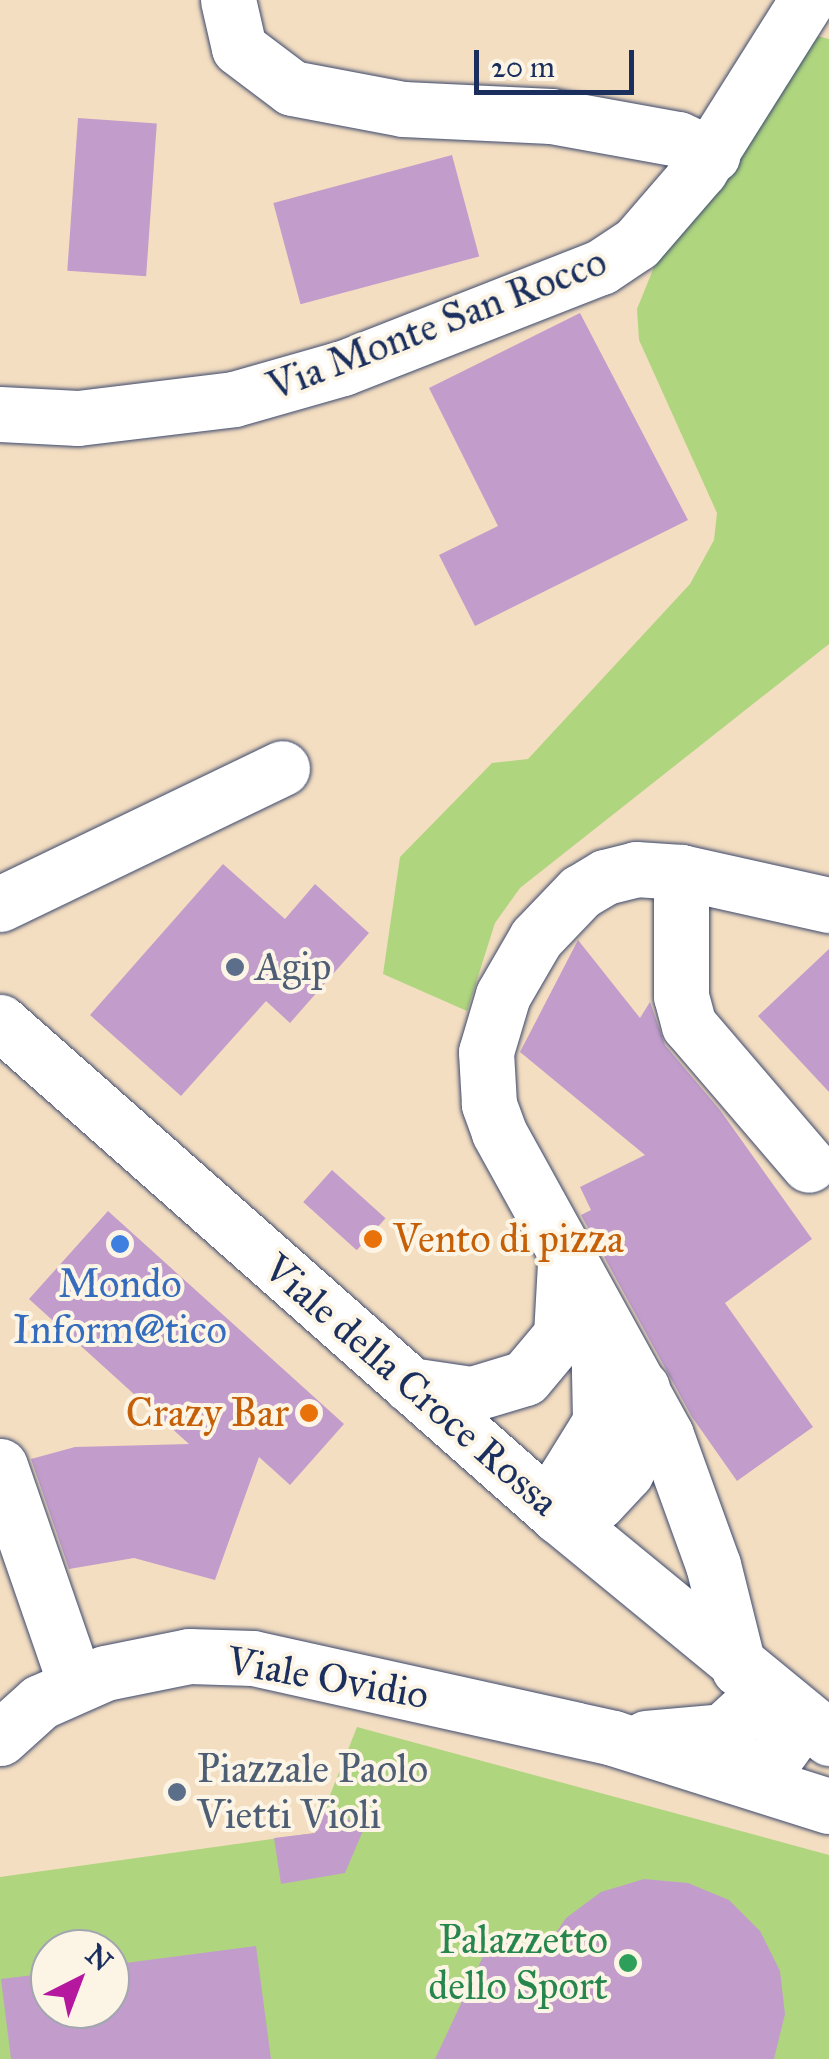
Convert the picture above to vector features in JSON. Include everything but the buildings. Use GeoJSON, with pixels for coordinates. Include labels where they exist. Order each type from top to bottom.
{"type":"FeatureCollection","features":[{"type":"Feature","properties":{"kind":"street"},"geometry":{"type":"LineString","coordinates":[[228,0],[239,48],[292,88],[403,110],[551,116],[678,139],[712,155]]}},
{"type":"Feature","properties":{"kind":"street","name":"Via Monte San Rocco"},"geometry":{"type":"LineString","coordinates":[[0,414],[78,418],[207,404],[406,346],[618,258],[656,224],[712,155],[807,0]]}},
{"type":"Feature","properties":{"kind":"street"},"geometry":{"type":"LineString","coordinates":[[0,904],[282,768]]}},
{"type":"Feature","properties":{"kind":"street"},"geometry":{"type":"LineString","coordinates":[[781,1702],[642,1388],[564,1260],[489,1104],[490,1024],[536,938],[580,892],[620,872],[681,872],[750,883],[829,905]]}},
{"type":"Feature","properties":{"kind":"street"},"geometry":{"type":"LineString","coordinates":[[681,872],[681,996],[689,1025],[809,1165]]}},
{"type":"Feature","properties":{"kind":"street","name":"Viale della Croce Rossa"},"geometry":{"type":"LineString","coordinates":[[0,1022],[560,1516],[781,1702]]}},
{"type":"Feature","properties":{"kind":"street"},"geometry":{"type":"LineString","coordinates":[[410,1385],[472,1394],[525,1378],[561,1335],[564,1260]]}},
{"type":"Feature","properties":{"kind":"street"},"geometry":{"type":"LineString","coordinates":[[596,1317],[602,1408],[594,1435],[566,1477],[560,1516],[598,1502],[626,1472],[642,1435],[642,1388]]}},
{"type":"Feature","properties":{"kind":"street"},"geometry":{"type":"LineString","coordinates":[[0,1466],[75,1683]]}},
{"type":"Feature","properties":{"kind":"street","name":"Viale Ovidio"},"geometry":{"type":"LineString","coordinates":[[0,1738],[40,1702],[75,1683],[175,1658],[254,1658],[614,1738],[829,1806]]}},
{"type":"Feature","properties":{"kind":"street","name":"Viale Ovidio"},"geometry":{"type":"LineString","coordinates":[[614,1738],[714,1734],[781,1702],[790,1737],[764,1768],[734,1771],[696,1763]]}},
{"type":"Feature","properties":{"kind":"green space"},"geometry":{"type":"Polygon","coordinates":[[[814,35],[829,39],[829,644],[520,888],[495,923],[467,1011],[383,974],[400,857],[492,763],[528,759],[690,584],[714,540],[717,513],[639,340],[637,309],[654,267],[814,35]]]}},
{"type":"Feature","properties":{"kind":"green space"},"geometry":{"type":"Polygon","coordinates":[[[357,1727],[829,1855],[829,2059],[0,2059],[0,1877],[315,1833],[357,1727]]]}},
{"type":"Feature","properties":{"kind":"place","name":"Agip"},"geometry":{"type":"Point","coordinates":[235,967]}},
{"type":"Feature","properties":{"kind":"place","name":"Vento di pizza"},"geometry":{"type":"Point","coordinates":[373,1239]}},
{"type":"Feature","properties":{"kind":"place","name":"Mondo Inform@tico"},"geometry":{"type":"Point","coordinates":[120,1244]}},
{"type":"Feature","properties":{"kind":"place","name":"Crazy Bar"},"geometry":{"type":"Point","coordinates":[309,1413]}},
{"type":"Feature","properties":{"kind":"place","name":"Piazzale Paolo Vietti Violi"},"geometry":{"type":"Point","coordinates":[177,1792]}},
{"type":"Feature","properties":{"kind":"place","name":"Palazzetto dello Sport"},"geometry":{"type":"Point","coordinates":[628,1963]}}]}
